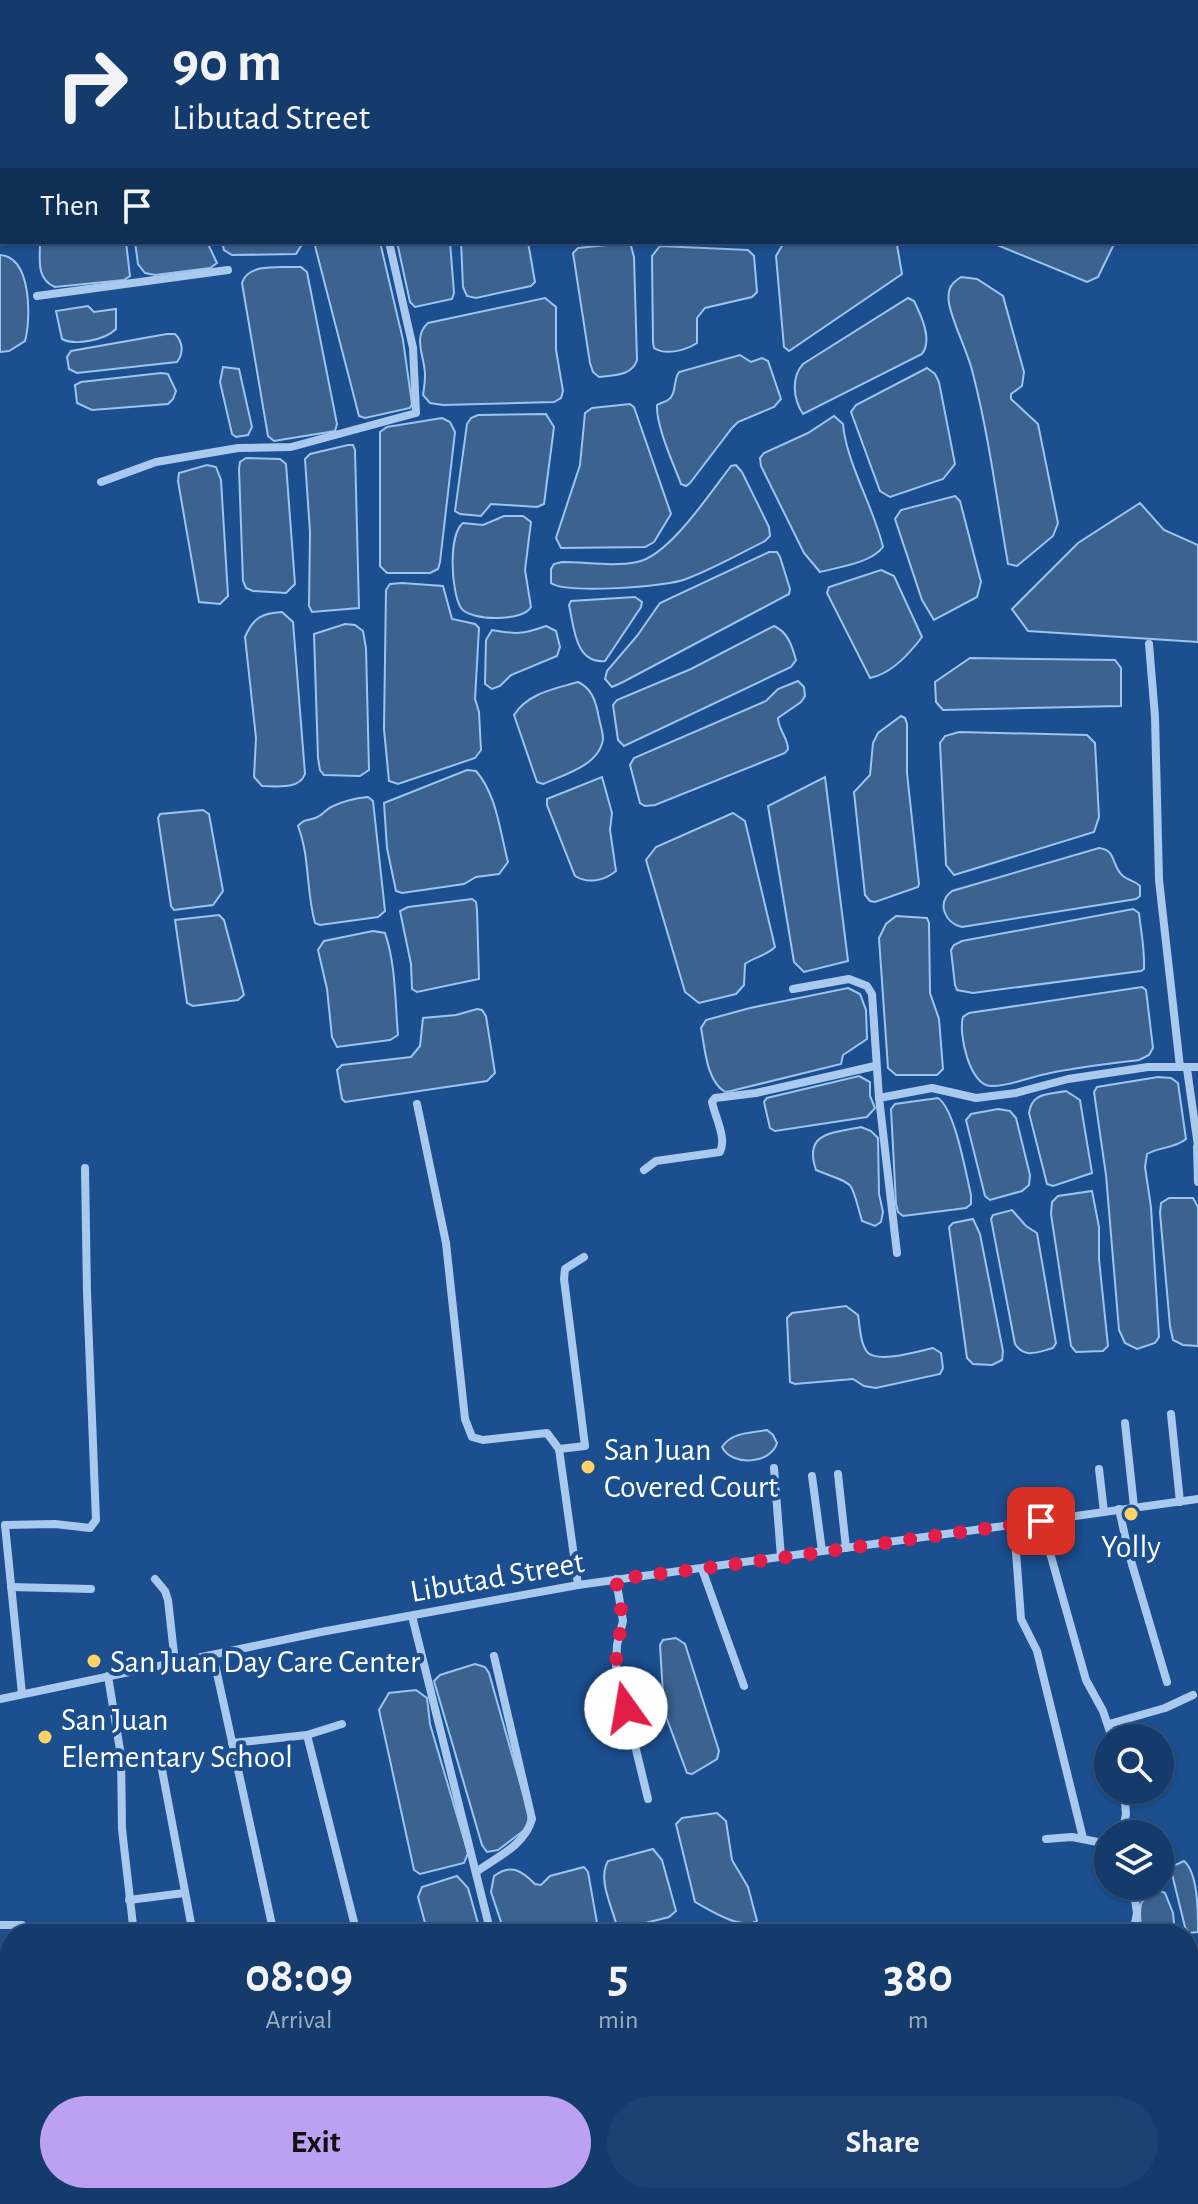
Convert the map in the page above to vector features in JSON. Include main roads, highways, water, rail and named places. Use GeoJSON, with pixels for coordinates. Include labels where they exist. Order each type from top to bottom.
{"type":"FeatureCollection","features":[{"type":"Feature","properties":{"kind":"water"},"geometry":{"type":"Polygon","coordinates":[[[40,244],[126,244],[130,276],[124,280],[55,287],[42,274],[40,244]]]}},
{"type":"Feature","properties":{"kind":"water"},"geometry":{"type":"Polygon","coordinates":[[[135,244],[208,244],[217,263],[210,268],[155,275],[145,273],[138,264],[135,244]]]}},
{"type":"Feature","properties":{"kind":"water"},"geometry":{"type":"Polygon","coordinates":[[[222,244],[301,246],[296,254],[232,255],[224,250],[222,244]]]}},
{"type":"Feature","properties":{"kind":"water"},"geometry":{"type":"Polygon","coordinates":[[[315,244],[380,244],[403,340],[412,404],[410,408],[365,418],[359,416],[315,244]]]}},
{"type":"Feature","properties":{"kind":"water"},"geometry":{"type":"Polygon","coordinates":[[[397,244],[450,244],[452,299],[415,307],[410,302],[397,244]]]}},
{"type":"Feature","properties":{"kind":"water"},"geometry":{"type":"Polygon","coordinates":[[[461,244],[528,244],[535,282],[531,286],[476,298],[467,296],[463,287],[461,244]]]}},
{"type":"Feature","properties":{"kind":"water"},"geometry":{"type":"Polygon","coordinates":[[[616,244],[631,246],[634,257],[637,360],[627,372],[599,377],[593,372],[573,253],[578,248],[616,244]]]}},
{"type":"Feature","properties":{"kind":"water"},"geometry":{"type":"Polygon","coordinates":[[[783,244],[896,244],[902,274],[789,351],[784,347],[776,256],[783,244]]]}},
{"type":"Feature","properties":{"kind":"water"},"geometry":{"type":"Polygon","coordinates":[[[995,244],[1114,244],[1098,277],[1087,282],[995,244]]]}},
{"type":"Feature","properties":{"kind":"water"},"geometry":{"type":"Polygon","coordinates":[[[660,246],[748,250],[754,256],[757,292],[752,297],[705,308],[697,318],[697,343],[676,351],[664,352],[654,348],[652,256],[660,246]]]}},
{"type":"Feature","properties":{"kind":"water"},"geometry":{"type":"Polygon","coordinates":[[[0,255],[11,258],[24,277],[28,319],[25,341],[9,351],[0,352],[0,255]]]}},
{"type":"Feature","properties":{"kind":"water"},"geometry":{"type":"Polygon","coordinates":[[[301,267],[307,272],[337,424],[335,431],[274,441],[268,436],[242,283],[246,276],[259,269],[301,267]]]}},
{"type":"Feature","properties":{"kind":"water"},"geometry":{"type":"Polygon","coordinates":[[[961,277],[977,279],[1003,296],[1024,372],[1022,386],[1011,394],[1011,399],[1038,424],[1058,523],[1053,536],[1017,566],[1008,564],[979,397],[949,303],[950,288],[961,277]]]}},
{"type":"Feature","properties":{"kind":"water"},"geometry":{"type":"Polygon","coordinates":[[[545,298],[556,307],[561,398],[554,402],[443,405],[430,403],[423,395],[425,375],[420,341],[428,323],[545,298]]]}},
{"type":"Feature","properties":{"kind":"water"},"geometry":{"type":"Polygon","coordinates":[[[908,298],[914,301],[925,328],[926,342],[922,354],[803,414],[795,388],[803,364],[908,298]]]}},
{"type":"Feature","properties":{"kind":"water"},"geometry":{"type":"Polygon","coordinates":[[[88,306],[94,312],[116,309],[116,329],[90,341],[62,339],[56,311],[88,306]]]}},
{"type":"Feature","properties":{"kind":"water"},"geometry":{"type":"Polygon","coordinates":[[[175,334],[181,344],[182,351],[177,362],[77,373],[69,369],[67,357],[71,351],[175,334]]]}},
{"type":"Feature","properties":{"kind":"water"},"geometry":{"type":"Polygon","coordinates":[[[740,355],[751,362],[762,358],[768,361],[781,399],[774,407],[738,422],[690,483],[686,486],[681,484],[662,434],[657,405],[671,397],[679,372],[740,355]]]}},
{"type":"Feature","properties":{"kind":"water"},"geometry":{"type":"Polygon","coordinates":[[[223,367],[239,369],[252,427],[248,435],[236,437],[232,434],[220,382],[223,367]]]}},
{"type":"Feature","properties":{"kind":"water"},"geometry":{"type":"Polygon","coordinates":[[[927,368],[939,382],[955,464],[943,479],[890,497],[880,491],[851,412],[856,405],[927,368]]]}},
{"type":"Feature","properties":{"kind":"water"},"geometry":{"type":"Polygon","coordinates":[[[168,374],[176,391],[168,404],[92,410],[77,403],[75,385],[81,382],[168,374]]]}},
{"type":"Feature","properties":{"kind":"water"},"geometry":{"type":"Polygon","coordinates":[[[630,404],[634,407],[671,514],[654,542],[645,547],[561,548],[556,538],[580,465],[585,413],[592,408],[630,404]]]}},
{"type":"Feature","properties":{"kind":"water"},"geometry":{"type":"Polygon","coordinates":[[[546,414],[554,427],[544,504],[537,507],[491,504],[481,516],[455,511],[467,424],[471,418],[478,415],[546,414]]]}},
{"type":"Feature","properties":{"kind":"water"},"geometry":{"type":"Polygon","coordinates":[[[834,416],[843,424],[849,454],[883,547],[863,561],[820,572],[804,553],[761,466],[760,458],[834,416]]]}},
{"type":"Feature","properties":{"kind":"water"},"geometry":{"type":"Polygon","coordinates":[[[442,418],[450,422],[455,432],[438,569],[430,573],[387,573],[380,566],[380,432],[387,427],[442,418]]]}},
{"type":"Feature","properties":{"kind":"water"},"geometry":{"type":"Polygon","coordinates":[[[353,445],[355,450],[359,608],[312,612],[309,606],[310,532],[305,459],[310,454],[353,445]]]}},
{"type":"Feature","properties":{"kind":"water"},"geometry":{"type":"Polygon","coordinates":[[[246,458],[280,459],[286,464],[295,584],[286,593],[253,591],[246,588],[243,581],[239,469],[240,462],[246,458]]]}},
{"type":"Feature","properties":{"kind":"water"},"geometry":{"type":"Polygon","coordinates":[[[207,465],[216,467],[221,480],[228,596],[220,604],[199,602],[178,481],[179,473],[207,465]]]}},
{"type":"Feature","properties":{"kind":"water"},"geometry":{"type":"Polygon","coordinates":[[[736,465],[769,527],[770,536],[765,541],[706,571],[675,582],[595,589],[551,583],[554,564],[619,564],[649,557],[675,536],[731,466],[736,465]]]}},
{"type":"Feature","properties":{"kind":"water"},"geometry":{"type":"Polygon","coordinates":[[[955,496],[960,501],[981,582],[977,597],[934,620],[922,600],[895,519],[901,510],[955,496]]]}},
{"type":"Feature","properties":{"kind":"water"},"geometry":{"type":"Polygon","coordinates":[[[1140,503],[1164,530],[1198,545],[1198,642],[1028,631],[1012,609],[1078,543],[1140,503]]]}},
{"type":"Feature","properties":{"kind":"water"},"geometry":{"type":"Polygon","coordinates":[[[504,516],[523,516],[531,522],[525,570],[531,607],[518,615],[496,618],[466,612],[461,608],[455,590],[453,551],[458,529],[463,523],[483,525],[504,516]]]}},
{"type":"Feature","properties":{"kind":"water"},"geometry":{"type":"Polygon","coordinates":[[[769,552],[777,552],[780,557],[789,594],[623,682],[612,687],[605,679],[607,671],[660,603],[769,552]]]}},
{"type":"Feature","properties":{"kind":"water"},"geometry":{"type":"Polygon","coordinates":[[[881,570],[894,576],[922,637],[893,667],[870,678],[827,593],[829,587],[881,570]]]}},
{"type":"Feature","properties":{"kind":"water"},"geometry":{"type":"Polygon","coordinates":[[[390,584],[443,586],[452,619],[475,624],[479,628],[475,699],[479,712],[481,750],[475,758],[398,784],[389,781],[384,729],[386,590],[390,584]]]}},
{"type":"Feature","properties":{"kind":"water"},"geometry":{"type":"Polygon","coordinates":[[[635,597],[642,602],[641,607],[605,661],[587,657],[575,633],[569,605],[571,601],[635,597]]]}},
{"type":"Feature","properties":{"kind":"water"},"geometry":{"type":"Polygon","coordinates":[[[282,612],[293,622],[305,774],[293,785],[262,786],[254,777],[256,738],[245,637],[259,618],[282,612]]]}},
{"type":"Feature","properties":{"kind":"water"},"geometry":{"type":"Polygon","coordinates":[[[345,624],[355,625],[363,631],[366,648],[369,770],[360,776],[324,775],[318,758],[314,634],[345,624]]]}},
{"type":"Feature","properties":{"kind":"water"},"geometry":{"type":"Polygon","coordinates":[[[546,626],[556,631],[560,647],[557,656],[511,675],[500,686],[492,689],[485,684],[486,640],[492,630],[519,633],[546,626]]]}},
{"type":"Feature","properties":{"kind":"water"},"geometry":{"type":"Polygon","coordinates":[[[774,626],[783,632],[791,645],[796,660],[791,667],[624,746],[618,740],[613,705],[617,700],[691,669],[774,626]]]}},
{"type":"Feature","properties":{"kind":"water"},"geometry":{"type":"Polygon","coordinates":[[[970,658],[1115,660],[1121,668],[1121,706],[943,710],[936,702],[935,682],[970,658]]]}},
{"type":"Feature","properties":{"kind":"water"},"geometry":{"type":"Polygon","coordinates":[[[798,681],[804,687],[805,696],[778,718],[788,745],[785,753],[655,805],[640,803],[630,765],[634,758],[766,701],[778,689],[798,681]]]}},
{"type":"Feature","properties":{"kind":"water"},"geometry":{"type":"Polygon","coordinates":[[[578,682],[589,691],[595,703],[603,735],[601,747],[580,768],[543,784],[537,782],[514,715],[534,697],[578,682]]]}},
{"type":"Feature","properties":{"kind":"water"},"geometry":{"type":"Polygon","coordinates":[[[901,716],[907,724],[907,773],[919,884],[875,902],[865,895],[854,792],[870,775],[873,743],[878,733],[901,716]]]}},
{"type":"Feature","properties":{"kind":"water"},"geometry":{"type":"Polygon","coordinates":[[[959,732],[1087,735],[1095,743],[1099,817],[1094,832],[954,875],[946,865],[940,743],[945,736],[959,732]]]}},
{"type":"Feature","properties":{"kind":"water"},"geometry":{"type":"Polygon","coordinates":[[[467,770],[476,771],[489,791],[508,862],[499,874],[476,877],[464,884],[402,893],[396,891],[387,848],[384,803],[467,770]]]}},
{"type":"Feature","properties":{"kind":"water"},"geometry":{"type":"Polygon","coordinates":[[[602,777],[612,813],[610,830],[616,871],[591,881],[575,876],[547,799],[602,777]]]}},
{"type":"Feature","properties":{"kind":"water"},"geometry":{"type":"Polygon","coordinates":[[[825,777],[848,961],[804,972],[794,962],[768,806],[825,777]]]}},
{"type":"Feature","properties":{"kind":"water"},"geometry":{"type":"Polygon","coordinates":[[[368,797],[373,801],[385,911],[378,917],[320,925],[315,923],[312,911],[298,826],[336,805],[368,797]]]}},
{"type":"Feature","properties":{"kind":"water"},"geometry":{"type":"Polygon","coordinates":[[[203,810],[209,814],[223,891],[213,905],[174,910],[158,818],[160,814],[203,810]]]}},
{"type":"Feature","properties":{"kind":"water"},"geometry":{"type":"Polygon","coordinates":[[[733,813],[745,821],[775,947],[745,964],[744,985],[736,994],[699,1003],[685,992],[646,860],[656,847],[733,813]]]}},
{"type":"Feature","properties":{"kind":"water"},"geometry":{"type":"Polygon","coordinates":[[[1099,848],[1109,852],[1123,876],[1140,886],[1140,896],[962,927],[947,917],[944,901],[952,891],[1099,848]]]}},
{"type":"Feature","properties":{"kind":"water"},"geometry":{"type":"Polygon","coordinates":[[[472,899],[476,902],[477,910],[479,979],[417,992],[412,989],[411,964],[400,911],[408,907],[472,899]]]}},
{"type":"Feature","properties":{"kind":"water"},"geometry":{"type":"Polygon","coordinates":[[[1133,909],[1139,913],[1143,941],[1144,969],[1141,971],[973,993],[957,990],[951,950],[962,941],[1133,909]]]}},
{"type":"Feature","properties":{"kind":"water"},"geometry":{"type":"Polygon","coordinates":[[[219,915],[224,920],[244,995],[238,1000],[193,1006],[187,1003],[175,920],[219,915]]]}},
{"type":"Feature","properties":{"kind":"water"},"geometry":{"type":"Polygon","coordinates":[[[896,916],[927,918],[929,923],[930,993],[939,1019],[943,1069],[937,1075],[896,1075],[888,1068],[879,938],[886,924],[896,916]]]}},
{"type":"Feature","properties":{"kind":"water"},"geometry":{"type":"Polygon","coordinates":[[[373,931],[385,933],[389,945],[398,1035],[390,1040],[337,1047],[332,1037],[327,989],[318,950],[324,941],[373,931]]]}},
{"type":"Feature","properties":{"kind":"water"},"geometry":{"type":"Polygon","coordinates":[[[1142,987],[1146,990],[1153,1048],[1149,1055],[1139,1060],[1069,1069],[991,1086],[977,1078],[967,1058],[962,1025],[963,1017],[969,1013],[1142,987]]]}},
{"type":"Feature","properties":{"kind":"water"},"geometry":{"type":"Polygon","coordinates":[[[848,988],[860,994],[866,1010],[867,1039],[843,1055],[841,1064],[731,1091],[725,1092],[719,1087],[710,1072],[705,1054],[701,1028],[706,1020],[848,988]]]}},
{"type":"Feature","properties":{"kind":"water"},"geometry":{"type":"Polygon","coordinates":[[[477,1009],[486,1016],[495,1073],[487,1081],[345,1102],[342,1099],[337,1070],[342,1065],[411,1057],[420,1046],[423,1018],[456,1015],[477,1009]]]}},
{"type":"Feature","properties":{"kind":"water"},"geometry":{"type":"Polygon","coordinates":[[[859,1076],[870,1082],[870,1096],[875,1108],[867,1117],[775,1131],[770,1128],[764,1102],[767,1098],[859,1076]]]}},
{"type":"Feature","properties":{"kind":"water"},"geometry":{"type":"Polygon","coordinates":[[[1158,1077],[1171,1078],[1178,1083],[1186,1139],[1147,1154],[1145,1167],[1151,1207],[1159,1337],[1155,1343],[1137,1349],[1125,1343],[1119,1330],[1106,1175],[1094,1092],[1097,1087],[1158,1077]]]}},
{"type":"Feature","properties":{"kind":"water"},"geometry":{"type":"Polygon","coordinates":[[[1066,1091],[1080,1100],[1092,1173],[1053,1186],[1047,1184],[1029,1113],[1037,1098],[1066,1091]]]}},
{"type":"Feature","properties":{"kind":"water"},"geometry":{"type":"Polygon","coordinates":[[[938,1098],[955,1128],[971,1204],[966,1208],[903,1216],[896,1204],[891,1109],[895,1104],[938,1098]]]}},
{"type":"Feature","properties":{"kind":"water"},"geometry":{"type":"Polygon","coordinates":[[[998,1109],[1010,1111],[1016,1118],[1030,1175],[1029,1185],[1022,1191],[990,1200],[985,1196],[966,1120],[971,1114],[998,1109]]]}},
{"type":"Feature","properties":{"kind":"water"},"geometry":{"type":"Polygon","coordinates":[[[861,1127],[878,1138],[879,1194],[883,1212],[881,1222],[875,1226],[862,1221],[850,1185],[816,1170],[813,1157],[817,1141],[823,1136],[861,1127]]]}},
{"type":"Feature","properties":{"kind":"water"},"geometry":{"type":"Polygon","coordinates":[[[1092,1191],[1099,1227],[1099,1259],[1108,1346],[1103,1351],[1076,1352],[1071,1346],[1051,1214],[1052,1202],[1058,1196],[1092,1191]]]}},
{"type":"Feature","properties":{"kind":"water"},"geometry":{"type":"Polygon","coordinates":[[[1169,1198],[1193,1198],[1198,1207],[1198,1346],[1183,1345],[1173,1340],[1170,1326],[1160,1213],[1161,1203],[1169,1198]]]}},
{"type":"Feature","properties":{"kind":"water"},"geometry":{"type":"Polygon","coordinates":[[[1012,1210],[1037,1233],[1056,1343],[1053,1348],[1037,1352],[1023,1352],[1015,1344],[991,1219],[993,1215],[1012,1210]]]}},
{"type":"Feature","properties":{"kind":"water"},"geometry":{"type":"Polygon","coordinates":[[[973,1219],[980,1234],[1003,1351],[1002,1360],[992,1365],[973,1364],[967,1358],[949,1227],[953,1223],[973,1219]]]}},
{"type":"Feature","properties":{"kind":"water"},"geometry":{"type":"Polygon","coordinates":[[[846,1306],[858,1315],[862,1340],[868,1353],[890,1357],[933,1348],[941,1353],[943,1368],[940,1374],[876,1388],[864,1386],[853,1379],[790,1382],[787,1318],[792,1313],[846,1306]]]}},
{"type":"Feature","properties":{"kind":"water"},"geometry":{"type":"Polygon","coordinates":[[[767,1430],[777,1443],[760,1459],[734,1458],[722,1447],[736,1436],[767,1430]]]}},
{"type":"Feature","properties":{"kind":"water"},"geometry":{"type":"Polygon","coordinates":[[[676,1638],[685,1644],[719,1751],[717,1759],[692,1774],[687,1773],[664,1711],[660,1645],[663,1640],[676,1638]]]}},
{"type":"Feature","properties":{"kind":"water"},"geometry":{"type":"Polygon","coordinates":[[[475,1664],[485,1667],[489,1673],[529,1815],[527,1828],[498,1850],[487,1852],[482,1845],[434,1681],[440,1675],[475,1664]]]}},
{"type":"Feature","properties":{"kind":"water"},"geometry":{"type":"Polygon","coordinates":[[[416,1690],[427,1698],[430,1724],[468,1853],[464,1863],[420,1874],[414,1870],[379,1710],[389,1693],[416,1690]]]}},
{"type":"Feature","properties":{"kind":"water"},"geometry":{"type":"Polygon","coordinates":[[[717,1813],[726,1821],[732,1860],[748,1887],[757,1921],[735,1921],[695,1902],[676,1824],[682,1818],[717,1813]]]}},
{"type":"Feature","properties":{"kind":"water"},"geometry":{"type":"Polygon","coordinates":[[[653,1849],[662,1860],[676,1911],[669,1917],[642,1924],[617,1924],[604,1875],[608,1861],[653,1849]]]}},
{"type":"Feature","properties":{"kind":"water"},"geometry":{"type":"Polygon","coordinates":[[[1184,1861],[1195,1883],[1198,1924],[1184,1924],[1174,1882],[1174,1866],[1184,1861]]]}},
{"type":"Feature","properties":{"kind":"water"},"geometry":{"type":"Polygon","coordinates":[[[584,1867],[588,1872],[597,1924],[502,1924],[491,1892],[494,1876],[511,1869],[541,1885],[550,1876],[584,1867]]]}},
{"type":"Feature","properties":{"kind":"water"},"geometry":{"type":"Polygon","coordinates":[[[457,1876],[468,1888],[478,1924],[425,1924],[418,1897],[422,1887],[457,1876]]]}},
{"type":"Feature","properties":{"kind":"water"},"geometry":{"type":"Polygon","coordinates":[[[1168,1900],[1174,1924],[1141,1924],[1142,1901],[1168,1900]]]}},
{"type":"Feature","properties":{"kind":"place","name":"San Juan Covered Court"},"geometry":{"type":"Point","coordinates":[588,1467]}},
{"type":"Feature","properties":{"kind":"place","name":"Yolly"},"geometry":{"type":"Point","coordinates":[1131,1514]}},
{"type":"Feature","properties":{"kind":"place","name":"San Juan Day Care Center"},"geometry":{"type":"Point","coordinates":[94,1661]}},
{"type":"Feature","properties":{"kind":"place","name":"San Juan Elementary School"},"geometry":{"type":"Point","coordinates":[45,1737]}}]}
